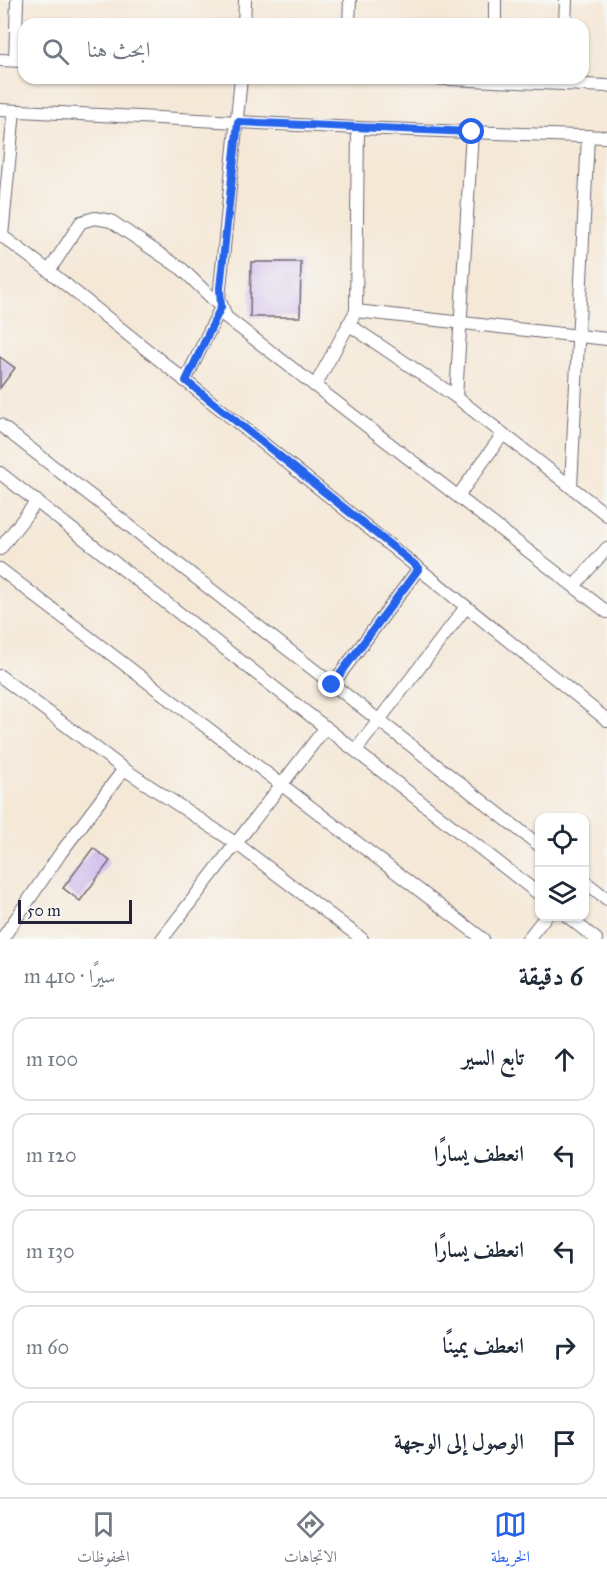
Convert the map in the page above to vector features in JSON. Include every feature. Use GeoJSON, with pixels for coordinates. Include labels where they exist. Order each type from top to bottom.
{"type":"FeatureCollection","features":[{"type":"Feature","properties":{"kind":"street"},"geometry":{"type":"LineString","coordinates":[[17,0],[18,20]]}},
{"type":"Feature","properties":{"kind":"street"},"geometry":{"type":"LineString","coordinates":[[244,18],[245,0]]}},
{"type":"Feature","properties":{"kind":"street"},"geometry":{"type":"LineString","coordinates":[[349,18],[350,0]]}},
{"type":"Feature","properties":{"kind":"street"},"geometry":{"type":"LineString","coordinates":[[495,0],[495,18]]}},
{"type":"Feature","properties":{"kind":"street"},"geometry":{"type":"LineString","coordinates":[[565,18],[566,0]]}},
{"type":"Feature","properties":{"kind":"street"},"geometry":{"type":"LineString","coordinates":[[0,60],[18,61]]}},
{"type":"Feature","properties":{"kind":"street"},"geometry":{"type":"LineString","coordinates":[[186,381],[221,307],[220,288],[241,84]]}},
{"type":"Feature","properties":{"kind":"street"},"geometry":{"type":"LineString","coordinates":[[589,84],[607,86]]}},
{"type":"Feature","properties":{"kind":"street"},"geometry":{"type":"LineString","coordinates":[[0,110],[358,128],[607,137]]}},
{"type":"Feature","properties":{"kind":"street"},"geometry":{"type":"LineString","coordinates":[[14,111],[1,236],[49,271],[607,720]]}},
{"type":"Feature","properties":{"kind":"street"},"geometry":{"type":"LineString","coordinates":[[315,386],[356,311],[358,128]]}},
{"type":"Feature","properties":{"kind":"street"},"geometry":{"type":"LineString","coordinates":[[456,397],[472,132]]}},
{"type":"Feature","properties":{"kind":"street"},"geometry":{"type":"LineString","coordinates":[[571,487],[588,136]]}},
{"type":"Feature","properties":{"kind":"street"},"geometry":{"type":"LineString","coordinates":[[49,271],[81,222],[95,218],[111,220],[182,268],[221,307],[232,323],[607,612]]}},
{"type":"Feature","properties":{"kind":"street"},"geometry":{"type":"LineString","coordinates":[[356,311],[607,339]]}},
{"type":"Feature","properties":{"kind":"street"},"geometry":{"type":"LineString","coordinates":[[348,324],[456,397],[607,515]]}},
{"type":"Feature","properties":{"kind":"street"},"geometry":{"type":"LineString","coordinates":[[0,425],[535,842]]}},
{"type":"Feature","properties":{"kind":"street"},"geometry":{"type":"LineString","coordinates":[[458,496],[503,434]]}},
{"type":"Feature","properties":{"kind":"street"},"geometry":{"type":"LineString","coordinates":[[0,473],[535,891]]}},
{"type":"Feature","properties":{"kind":"street"},"geometry":{"type":"LineString","coordinates":[[0,549],[37,501]]}},
{"type":"Feature","properties":{"kind":"street"},"geometry":{"type":"LineString","coordinates":[[574,586],[607,548]]}},
{"type":"Feature","properties":{"kind":"street"},"geometry":{"type":"LineString","coordinates":[[332,685],[419,568]]}},
{"type":"Feature","properties":{"kind":"street"},"geometry":{"type":"LineString","coordinates":[[0,569],[483,939]]}},
{"type":"Feature","properties":{"kind":"street"},"geometry":{"type":"LineString","coordinates":[[356,750],[466,607]]}},
{"type":"Feature","properties":{"kind":"street"},"geometry":{"type":"LineString","coordinates":[[0,676],[124,769],[237,844],[362,939]]}},
{"type":"Feature","properties":{"kind":"street"},"geometry":{"type":"LineString","coordinates":[[162,939],[326,727]]}},
{"type":"Feature","properties":{"kind":"street"},"geometry":{"type":"LineString","coordinates":[[2,939],[60,854],[124,769]]}},
{"type":"Feature","properties":{"kind":"street"},"geometry":{"type":"LineString","coordinates":[[589,884],[607,899]]}},
{"type":"Feature","properties":{"kind":"street"},"geometry":{"type":"LineString","coordinates":[[528,939],[542,921]]}},
{"type":"Feature","properties":{"kind":"street"},"geometry":{"type":"LineString","coordinates":[[573,921],[596,939]]}},
{"type":"Feature","properties":{"kind":"building"},"geometry":{"type":"Polygon","coordinates":[[[251,262],[301,262],[300,317],[250,317],[251,262]]]}},
{"type":"Feature","properties":{"kind":"building"},"geometry":{"type":"Polygon","coordinates":[[[0,357],[15,368],[0,388],[0,357]]]}},
{"type":"Feature","properties":{"kind":"building"},"geometry":{"type":"Polygon","coordinates":[[[93,848],[110,861],[80,901],[63,888],[93,848]]]}},
{"type":"Feature","properties":{"kind":"route"},"geometry":{"type":"LineString","coordinates":[[332,685],[419,568],[186,381],[221,307],[219,298],[238,122],[472,132]]}}]}
